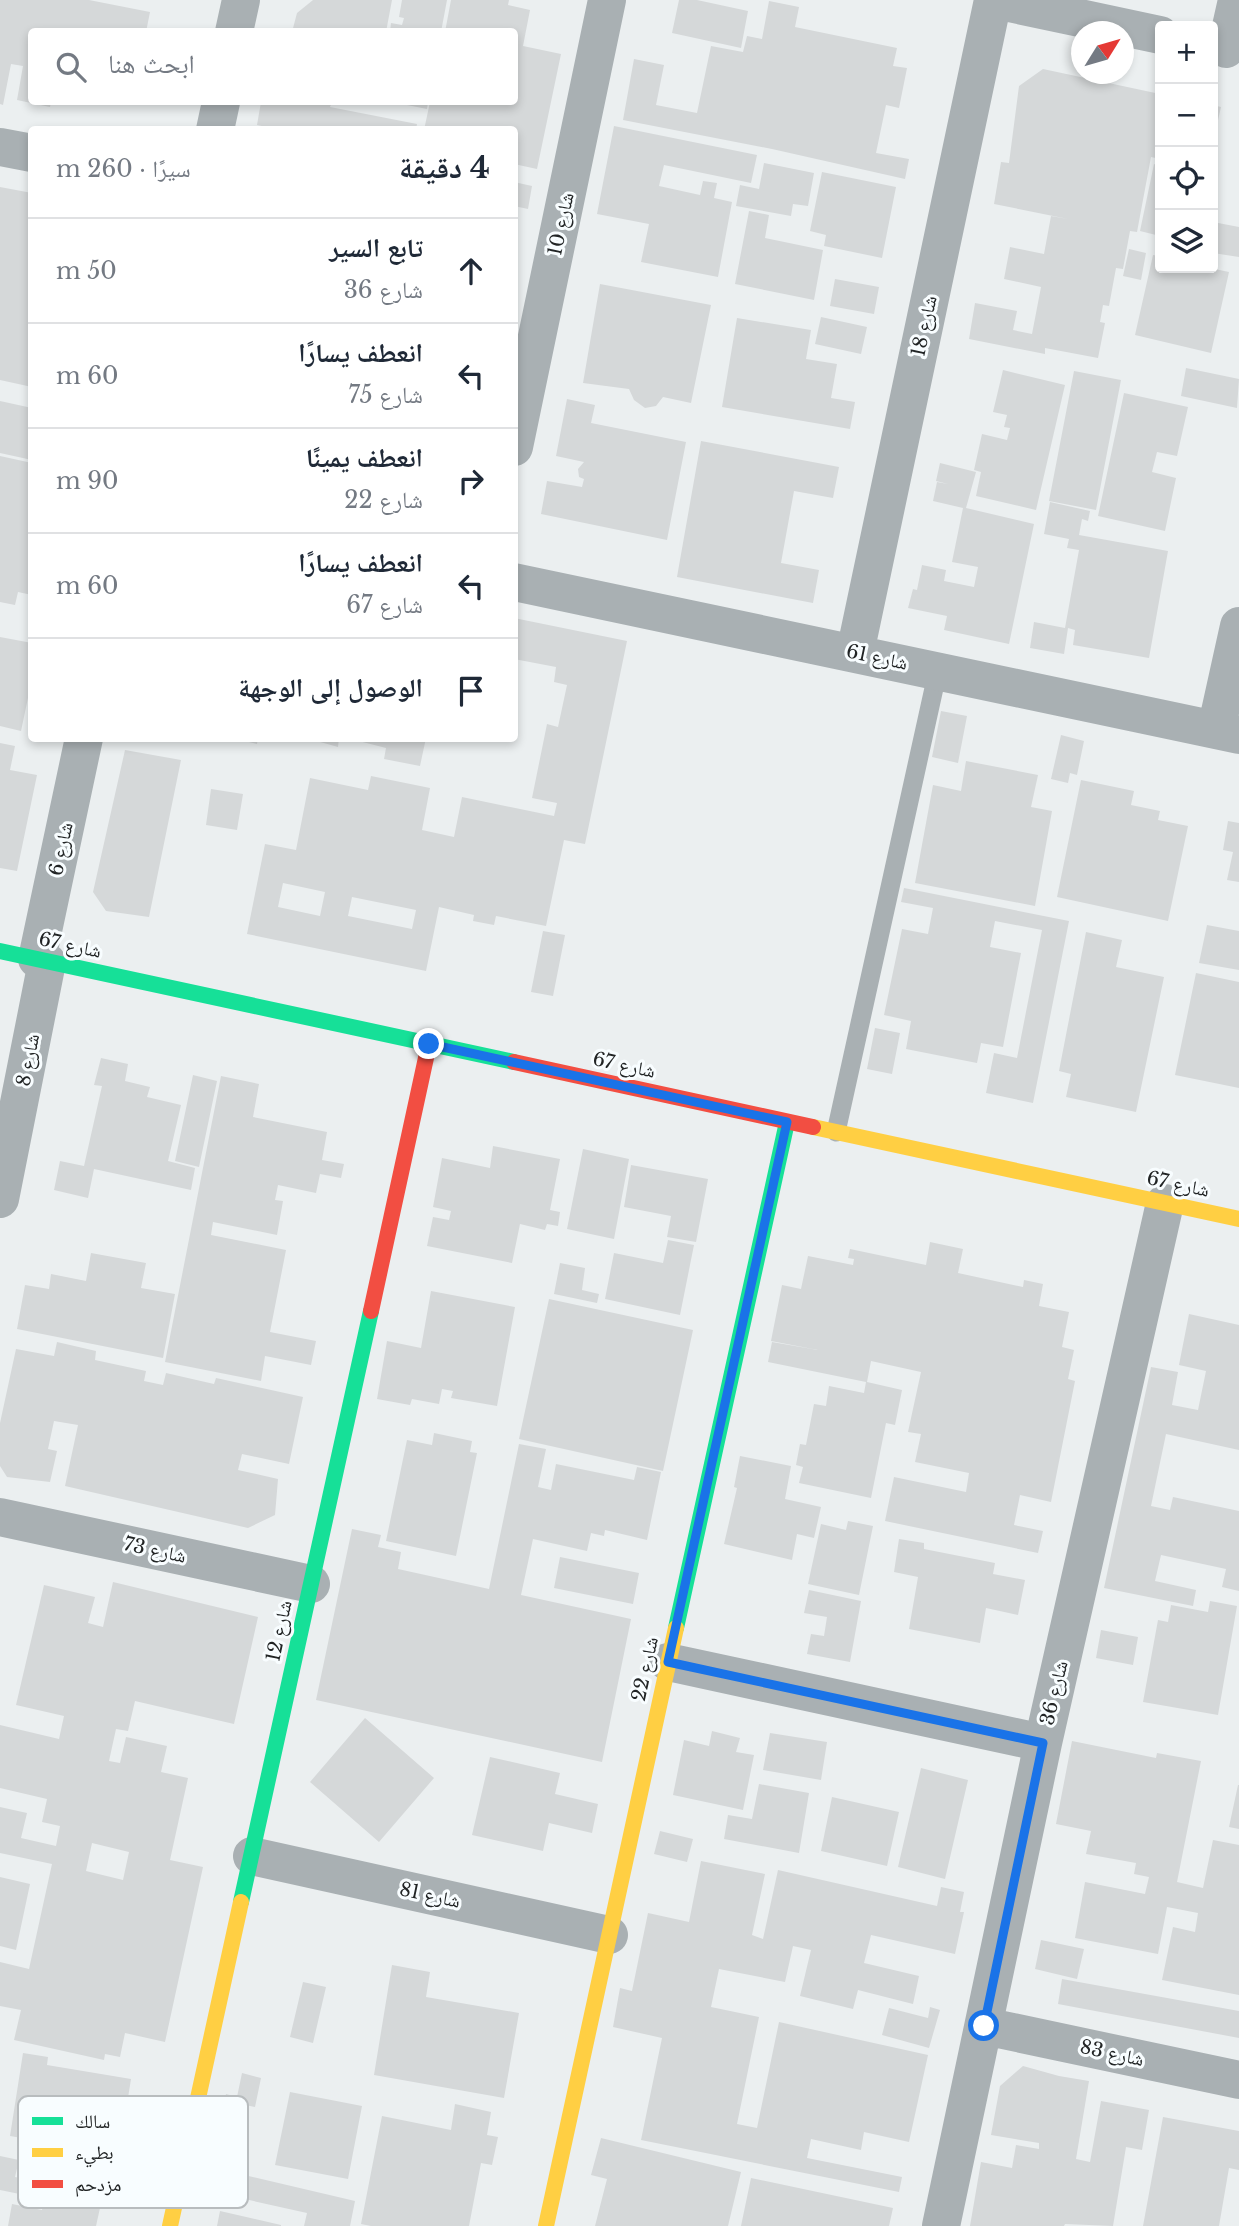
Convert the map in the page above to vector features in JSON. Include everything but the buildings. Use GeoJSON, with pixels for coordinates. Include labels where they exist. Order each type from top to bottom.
{"type":"FeatureCollection","features":[{"type":"Feature","properties":{"kind":"street"},"geometry":{"type":"LineString","coordinates":[[235,28],[241,0]]}},
{"type":"Feature","properties":{"kind":"street","name":"شارع 10"},"geometry":{"type":"LineString","coordinates":[[518,428],[607,0]]}},
{"type":"Feature","properties":{"kind":"street"},"geometry":{"type":"LineString","coordinates":[[994,0],[1155,35]]}},
{"type":"Feature","properties":{"kind":"street","name":"شارع 18"},"geometry":{"type":"LineString","coordinates":[[855,653],[994,0]]}},
{"type":"Feature","properties":{"kind":"street"},"geometry":{"type":"LineString","coordinates":[[1226,49],[1237,0]]}},
{"type":"Feature","properties":{"kind":"street"},"geometry":{"type":"LineString","coordinates":[[216,126],[220,105]]}},
{"type":"Feature","properties":{"kind":"street"},"geometry":{"type":"LineString","coordinates":[[0,147],[28,152]]}},
{"type":"Feature","properties":{"kind":"street","name":"شارع 61"},"geometry":{"type":"LineString","coordinates":[[518,583],[1227,732]]}},
{"type":"Feature","properties":{"kind":"street"},"geometry":{"type":"LineString","coordinates":[[1227,732],[1239,626]]}},
{"type":"Feature","properties":{"kind":"street","name":"شارع 6"},"geometry":{"type":"LineString","coordinates":[[42,961],[83,742]]}},
{"type":"Feature","properties":{"kind":"street","name":"شارع 67"},"geometry":{"type":"LineString","coordinates":[[0,951],[1239,1219]]}},
{"type":"Feature","properties":{"kind":"street","name":"شارع 8"},"geometry":{"type":"LineString","coordinates":[[0,1199],[42,961]]}},
{"type":"Feature","properties":{"kind":"street","name":"شارع 12"},"geometry":{"type":"LineString","coordinates":[[198,2096],[429,1044]]}},
{"type":"Feature","properties":{"kind":"street","name":"شارع 22"},"geometry":{"type":"LineString","coordinates":[[546,2226],[787,1122]]}},
{"type":"Feature","properties":{"kind":"street","name":"شارع 36"},"geometry":{"type":"LineString","coordinates":[[941,2226],[1043,1743],[1165,1203]]}},
{"type":"Feature","properties":{"kind":"street","name":"شارع 73"},"geometry":{"type":"LineString","coordinates":[[0,1517],[311,1584]]}},
{"type":"Feature","properties":{"kind":"street"},"geometry":{"type":"LineString","coordinates":[[668,1662],[1043,1743]]}},
{"type":"Feature","properties":{"kind":"street","name":"شارع 81"},"geometry":{"type":"LineString","coordinates":[[251,1856],[609,1935]]}},
{"type":"Feature","properties":{"kind":"street","name":"شارع 83"},"geometry":{"type":"LineString","coordinates":[[984,2026],[1239,2080]]}},
{"type":"Feature","properties":{"kind":"street","name":"شارع 12"},"geometry":{"type":"LineString","coordinates":[[170,2226],[174,2208]]}},
{"type":"Feature","properties":{"kind":"lane"},"geometry":{"type":"LineString","coordinates":[[836,1132],[938,670]]}},
{"type":"Feature","properties":{"kind":"traffic: fast"},"geometry":{"type":"LineString","coordinates":[[0,951],[514,1062]]}},
{"type":"Feature","properties":{"kind":"traffic: fast"},"geometry":{"type":"LineString","coordinates":[[676,1628],[787,1122]]}},
{"type":"Feature","properties":{"kind":"traffic: fast"},"geometry":{"type":"LineString","coordinates":[[241,1902],[371,1311]]}},
{"type":"Feature","properties":{"kind":"traffic: slow"},"geometry":{"type":"LineString","coordinates":[[813,1127],[1239,1219]]}},
{"type":"Feature","properties":{"kind":"traffic: slow"},"geometry":{"type":"LineString","coordinates":[[546,2226],[676,1628]]}},
{"type":"Feature","properties":{"kind":"traffic: slow"},"geometry":{"type":"LineString","coordinates":[[198,2096],[241,1902]]}},
{"type":"Feature","properties":{"kind":"traffic: slow"},"geometry":{"type":"LineString","coordinates":[[170,2226],[174,2208]]}},
{"type":"Feature","properties":{"kind":"traffic: jam"},"geometry":{"type":"LineString","coordinates":[[371,1311],[429,1044]]}},
{"type":"Feature","properties":{"kind":"traffic: jam"},"geometry":{"type":"LineString","coordinates":[[514,1062],[813,1127]]}},
{"type":"Feature","properties":{"kind":"route"},"geometry":{"type":"LineString","coordinates":[[429,1044],[787,1122],[668,1662],[1043,1743],[984,2026]]}}]}
